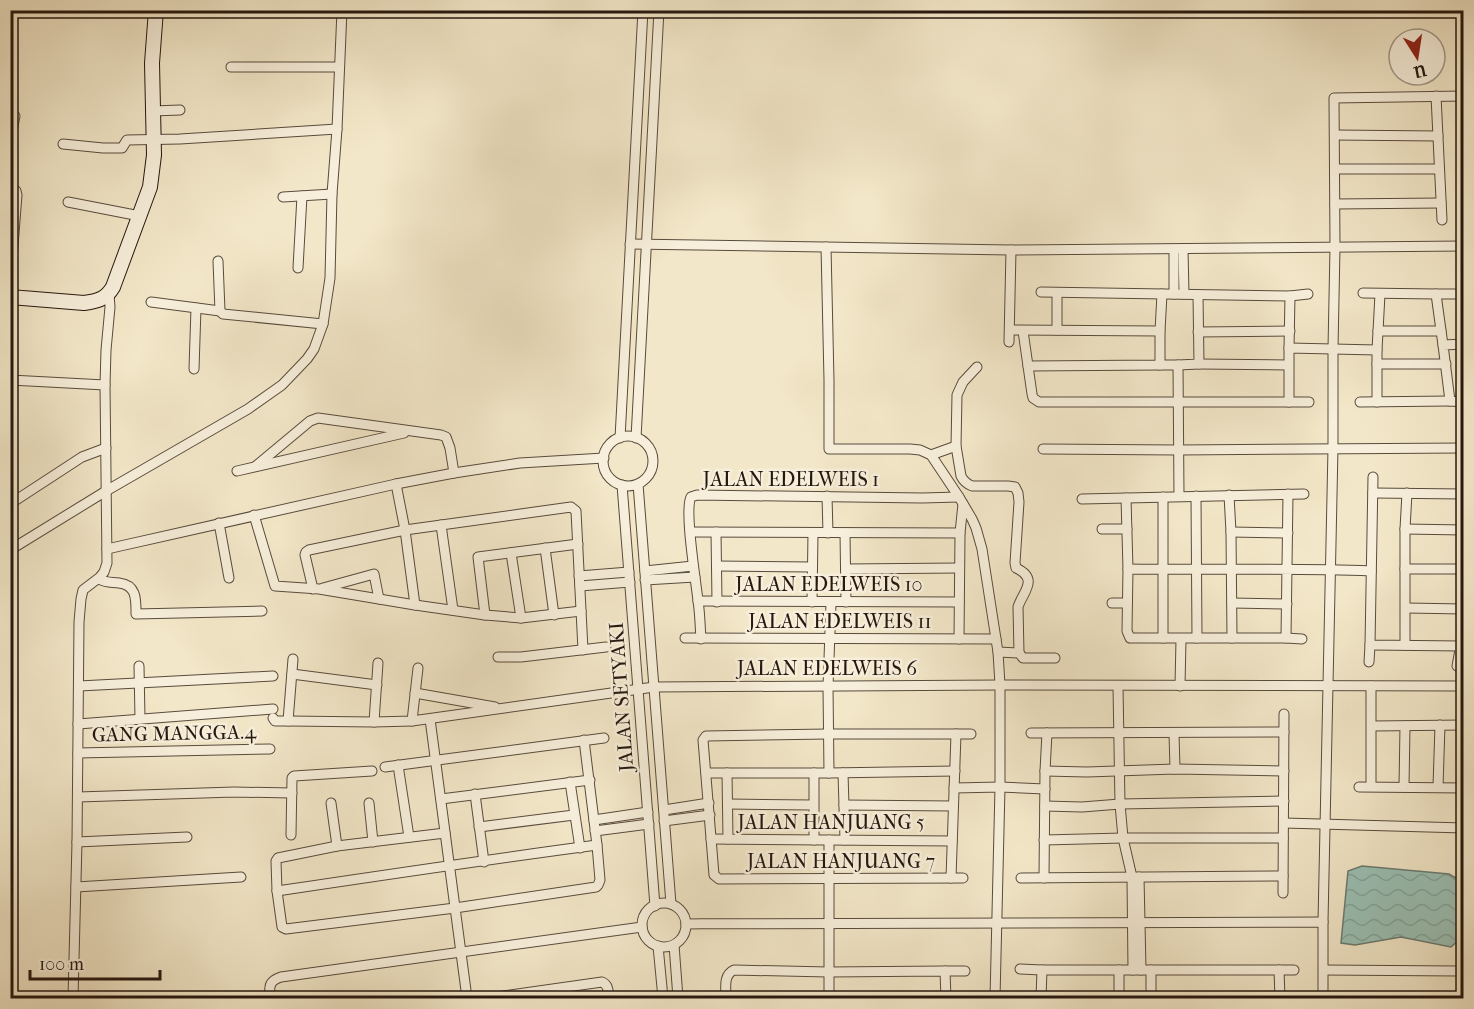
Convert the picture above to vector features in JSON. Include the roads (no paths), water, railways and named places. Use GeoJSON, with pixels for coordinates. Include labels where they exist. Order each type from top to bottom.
{"type":"FeatureCollection","features":[{"type":"Feature","properties":{"kind":"street"},"geometry":{"type":"LineString","coordinates":[[10,297],[96,302],[109,294],[113,287],[150,187],[154,155],[152,63],[156,12],[137,10]]}},
{"type":"Feature","properties":{"kind":"street"},"geometry":{"type":"LineString","coordinates":[[10,550],[248,410],[282,386],[314,349],[323,324],[330,279],[342,10]]}},
{"type":"Feature","properties":{"kind":"street"},"geometry":{"type":"LineString","coordinates":[[620,438],[643,10]]}},
{"type":"Feature","properties":{"kind":"street"},"geometry":{"type":"LineString","coordinates":[[636,438],[658,10]]}},
{"type":"Feature","properties":{"kind":"street"},"geometry":{"type":"LineString","coordinates":[[231,67],[339,66]]}},
{"type":"Feature","properties":{"kind":"street"},"geometry":{"type":"LineString","coordinates":[[1436,96],[1442,220]]}},
{"type":"Feature","properties":{"kind":"street"},"geometry":{"type":"LineString","coordinates":[[1323,999],[1333,448],[1335,98],[1464,96]]}},
{"type":"Feature","properties":{"kind":"street"},"geometry":{"type":"LineString","coordinates":[[153,111],[180,110]]}},
{"type":"Feature","properties":{"kind":"street"},"geometry":{"type":"LineString","coordinates":[[10,141],[15,116]]}},
{"type":"Feature","properties":{"kind":"street"},"geometry":{"type":"LineString","coordinates":[[63,144],[122,148],[127,140],[337,129]]}},
{"type":"Feature","properties":{"kind":"street"},"geometry":{"type":"LineString","coordinates":[[1335,135],[1438,136]]}},
{"type":"Feature","properties":{"kind":"street"},"geometry":{"type":"LineString","coordinates":[[1335,169],[1439,169]]}},
{"type":"Feature","properties":{"kind":"street"},"geometry":{"type":"LineString","coordinates":[[10,186],[18,195],[10,284]]}},
{"type":"Feature","properties":{"kind":"street"},"geometry":{"type":"LineString","coordinates":[[283,196],[332,194]]}},
{"type":"Feature","properties":{"kind":"street"},"geometry":{"type":"LineString","coordinates":[[298,268],[302,196]]}},
{"type":"Feature","properties":{"kind":"street"},"geometry":{"type":"LineString","coordinates":[[68,202],[140,216]]}},
{"type":"Feature","properties":{"kind":"street"},"geometry":{"type":"LineString","coordinates":[[1335,204],[1441,203]]}},
{"type":"Feature","properties":{"kind":"street"},"geometry":{"type":"LineString","coordinates":[[630,244],[1011,250],[1464,246]]}},
{"type":"Feature","properties":{"kind":"street"},"geometry":{"type":"LineString","coordinates":[[826,247],[828,449],[910,449],[931,455],[954,488],[972,519],[980,539],[998,652],[1000,685],[995,999]]}},
{"type":"Feature","properties":{"kind":"street"},"geometry":{"type":"LineString","coordinates":[[1009,342],[1011,250]]}},
{"type":"Feature","properties":{"kind":"street"},"geometry":{"type":"LineString","coordinates":[[1178,250],[1179,294]]}},
{"type":"Feature","properties":{"kind":"street"},"geometry":{"type":"LineString","coordinates":[[218,261],[220,311]]}},
{"type":"Feature","properties":{"kind":"street"},"geometry":{"type":"LineString","coordinates":[[1041,292],[1290,296],[1308,294]]}},
{"type":"Feature","properties":{"kind":"street"},"geometry":{"type":"LineString","coordinates":[[1057,292],[1057,330]]}},
{"type":"Feature","properties":{"kind":"street"},"geometry":{"type":"LineString","coordinates":[[1363,293],[1455,294]]}},
{"type":"Feature","properties":{"kind":"street"},"geometry":{"type":"LineString","coordinates":[[73,999],[79,622],[83,590],[99,579],[107,563],[105,385],[109,294]]}},
{"type":"Feature","properties":{"kind":"street"},"geometry":{"type":"LineString","coordinates":[[1160,365],[1162,294]]}},
{"type":"Feature","properties":{"kind":"street"},"geometry":{"type":"LineString","coordinates":[[1198,294],[1199,364]]}},
{"type":"Feature","properties":{"kind":"street"},"geometry":{"type":"LineString","coordinates":[[1377,402],[1380,294]]}},
{"type":"Feature","properties":{"kind":"street"},"geometry":{"type":"LineString","coordinates":[[1436,294],[1450,401]]}},
{"type":"Feature","properties":{"kind":"street"},"geometry":{"type":"LineString","coordinates":[[1289,402],[1290,296]]}},
{"type":"Feature","properties":{"kind":"street"},"geometry":{"type":"LineString","coordinates":[[151,302],[220,311],[227,315],[323,324]]}},
{"type":"Feature","properties":{"kind":"street"},"geometry":{"type":"LineString","coordinates":[[194,369],[196,308]]}},
{"type":"Feature","properties":{"kind":"street"},"geometry":{"type":"LineString","coordinates":[[1010,330],[1160,331]]}},
{"type":"Feature","properties":{"kind":"street"},"geometry":{"type":"LineString","coordinates":[[1023,331],[1033,398],[1039,402],[1309,402]]}},
{"type":"Feature","properties":{"kind":"street"},"geometry":{"type":"LineString","coordinates":[[1198,332],[1290,331]]}},
{"type":"Feature","properties":{"kind":"street"},"geometry":{"type":"LineString","coordinates":[[1378,331],[1441,331]]}},
{"type":"Feature","properties":{"kind":"street"},"geometry":{"type":"LineString","coordinates":[[1443,345],[1464,344]]}},
{"type":"Feature","properties":{"kind":"street"},"geometry":{"type":"LineString","coordinates":[[1289,348],[1377,350]]}},
{"type":"Feature","properties":{"kind":"street"},"geometry":{"type":"LineString","coordinates":[[1028,366],[1288,364]]}},
{"type":"Feature","properties":{"kind":"street"},"geometry":{"type":"LineString","coordinates":[[1377,364],[1446,364]]}},
{"type":"Feature","properties":{"kind":"street"},"geometry":{"type":"LineString","coordinates":[[1178,365],[1179,496]]}},
{"type":"Feature","properties":{"kind":"street"},"geometry":{"type":"LineString","coordinates":[[977,367],[963,382],[957,395],[956,446],[961,476],[963,481],[972,486],[1008,486],[1015,488],[1018,493],[1015,563],[1016,568],[1026,575],[1028,587],[1018,607],[1019,653],[1023,658],[1055,658]]}},
{"type":"Feature","properties":{"kind":"street"},"geometry":{"type":"LineString","coordinates":[[10,380],[105,385]]}},
{"type":"Feature","properties":{"kind":"street"},"geometry":{"type":"LineString","coordinates":[[1360,402],[1464,402]]}},
{"type":"Feature","properties":{"kind":"street"},"geometry":{"type":"LineString","coordinates":[[256,466],[315,419],[446,437],[454,473]]}},
{"type":"Feature","properties":{"kind":"street"},"geometry":{"type":"LineString","coordinates":[[237,471],[410,432]]}},
{"type":"Feature","properties":{"kind":"street"},"geometry":{"type":"LineString","coordinates":[[628,436],[636,438],[650,449],[652,469],[638,484],[622,485],[608,475],[604,458],[609,446],[620,438],[628,436]]}},
{"type":"Feature","properties":{"kind":"street"},"geometry":{"type":"LineString","coordinates":[[931,455],[956,446]]}},
{"type":"Feature","properties":{"kind":"street"},"geometry":{"type":"LineString","coordinates":[[10,504],[82,457],[106,448]]}},
{"type":"Feature","properties":{"kind":"street"},"geometry":{"type":"LineString","coordinates":[[1043,449],[1464,448]]}},
{"type":"Feature","properties":{"kind":"street"},"geometry":{"type":"LineString","coordinates":[[107,549],[454,473],[520,463],[604,458]]}},
{"type":"Feature","properties":{"kind":"street"},"geometry":{"type":"LineString","coordinates":[[1369,662],[1373,477]]}},
{"type":"Feature","properties":{"kind":"street"},"geometry":{"type":"LineString","coordinates":[[954,488],[963,481]]}},
{"type":"Feature","properties":{"kind":"street"},"geometry":{"type":"LineString","coordinates":[[396,484],[415,605]]}},
{"type":"Feature","properties":{"kind":"street"},"geometry":{"type":"LineString","coordinates":[[638,484],[671,904]]}},
{"type":"Feature","properties":{"kind":"street","name":"JALAN SETYAKI"},"geometry":{"type":"LineString","coordinates":[[622,485],[655,906]]}},
{"type":"Feature","properties":{"kind":"street"},"geometry":{"type":"LineString","coordinates":[[1373,493],[1464,494]]}},
{"type":"Feature","properties":{"kind":"street"},"geometry":{"type":"LineString","coordinates":[[1405,645],[1407,493]]}},
{"type":"Feature","properties":{"kind":"street"},"geometry":{"type":"LineString","coordinates":[[1286,638],[1288,494]]}},
{"type":"Feature","properties":{"kind":"street"},"geometry":{"type":"LineString","coordinates":[[1082,499],[1304,494]]}},
{"type":"Feature","properties":{"kind":"street","name":"JALAN EDELWEIS 1"},"geometry":{"type":"LineString","coordinates":[[701,639],[688,504],[692,497],[697,495],[827,496],[961,500]]}},
{"type":"Feature","properties":{"kind":"street"},"geometry":{"type":"LineString","coordinates":[[1229,495],[1232,638]]}},
{"type":"Feature","properties":{"kind":"street"},"geometry":{"type":"LineString","coordinates":[[827,496],[828,533]]}},
{"type":"Feature","properties":{"kind":"street"},"geometry":{"type":"LineString","coordinates":[[1196,496],[1197,638]]}},
{"type":"Feature","properties":{"kind":"street"},"geometry":{"type":"LineString","coordinates":[[1163,497],[1163,638]]}},
{"type":"Feature","properties":{"kind":"street"},"geometry":{"type":"LineString","coordinates":[[1126,498],[1127,631],[1130,638],[1302,639]]}},
{"type":"Feature","properties":{"kind":"street"},"geometry":{"type":"LineString","coordinates":[[959,639],[961,500]]}},
{"type":"Feature","properties":{"kind":"street"},"geometry":{"type":"LineString","coordinates":[[316,589],[305,555],[309,550],[405,530],[571,507],[576,511],[583,650]]}},
{"type":"Feature","properties":{"kind":"street"},"geometry":{"type":"LineString","coordinates":[[254,515],[275,586],[316,589],[485,615],[521,618],[581,611]]}},
{"type":"Feature","properties":{"kind":"street"},"geometry":{"type":"LineString","coordinates":[[219,523],[229,578]]}},
{"type":"Feature","properties":{"kind":"street"},"geometry":{"type":"LineString","coordinates":[[441,525],[453,610]]}},
{"type":"Feature","properties":{"kind":"street"},"geometry":{"type":"LineString","coordinates":[[1405,528],[1464,530]]}},
{"type":"Feature","properties":{"kind":"street"},"geometry":{"type":"LineString","coordinates":[[1102,529],[1127,529]]}},
{"type":"Feature","properties":{"kind":"street"},"geometry":{"type":"LineString","coordinates":[[691,532],[960,533]]}},
{"type":"Feature","properties":{"kind":"street"},"geometry":{"type":"LineString","coordinates":[[716,532],[717,602]]}},
{"type":"Feature","properties":{"kind":"street"},"geometry":{"type":"LineString","coordinates":[[1231,532],[1288,533]]}},
{"type":"Feature","properties":{"kind":"street"},"geometry":{"type":"LineString","coordinates":[[812,602],[813,533]]}},
{"type":"Feature","properties":{"kind":"street"},"geometry":{"type":"LineString","coordinates":[[845,534],[846,602]]}},
{"type":"Feature","properties":{"kind":"street"},"geometry":{"type":"LineString","coordinates":[[485,615],[478,557],[578,544]]}},
{"type":"Feature","properties":{"kind":"street"},"geometry":{"type":"LineString","coordinates":[[545,549],[554,615]]}},
{"type":"Feature","properties":{"kind":"street"},"geometry":{"type":"LineString","coordinates":[[512,553],[521,618]]}},
{"type":"Feature","properties":{"kind":"street"},"geometry":{"type":"LineString","coordinates":[[645,576],[693,566]]}},
{"type":"Feature","properties":{"kind":"street"},"geometry":{"type":"LineString","coordinates":[[717,566],[812,567]]}},
{"type":"Feature","properties":{"kind":"street"},"geometry":{"type":"LineString","coordinates":[[846,568],[960,568]]}},
{"type":"Feature","properties":{"kind":"street"},"geometry":{"type":"LineString","coordinates":[[1128,569],[1371,571]]}},
{"type":"Feature","properties":{"kind":"street"},"geometry":{"type":"LineString","coordinates":[[1405,569],[1464,569]]}},
{"type":"Feature","properties":{"kind":"street"},"geometry":{"type":"LineString","coordinates":[[316,589],[374,574],[379,599]]}},
{"type":"Feature","properties":{"kind":"street"},"geometry":{"type":"LineString","coordinates":[[645,576],[695,577]]}},
{"type":"Feature","properties":{"kind":"street"},"geometry":{"type":"LineString","coordinates":[[580,581],[629,577]]}},
{"type":"Feature","properties":{"kind":"street"},"geometry":{"type":"LineString","coordinates":[[99,579],[120,583],[132,589],[135,594],[136,614],[262,610]]}},
{"type":"Feature","properties":{"kind":"street","name":"JALAN EDELWEIS 10"},"geometry":{"type":"LineString","coordinates":[[698,601],[959,602]]}},
{"type":"Feature","properties":{"kind":"street"},"geometry":{"type":"LineString","coordinates":[[829,773],[828,687],[831,603]]}},
{"type":"Feature","properties":{"kind":"street"},"geometry":{"type":"LineString","coordinates":[[1112,603],[1127,603]]}},
{"type":"Feature","properties":{"kind":"street"},"geometry":{"type":"LineString","coordinates":[[1232,603],[1287,604]]}},
{"type":"Feature","properties":{"kind":"street"},"geometry":{"type":"LineString","coordinates":[[1406,608],[1464,609]]}},
{"type":"Feature","properties":{"kind":"street"},"geometry":{"type":"LineString","coordinates":[[1457,666],[1464,628]]}},
{"type":"Feature","properties":{"kind":"street","name":"JALAN EDELWEIS 11"},"geometry":{"type":"LineString","coordinates":[[685,638],[996,639]]}},
{"type":"Feature","properties":{"kind":"street"},"geometry":{"type":"LineString","coordinates":[[1180,686],[1181,639]]}},
{"type":"Feature","properties":{"kind":"street"},"geometry":{"type":"LineString","coordinates":[[1370,645],[1461,646]]}},
{"type":"Feature","properties":{"kind":"street"},"geometry":{"type":"LineString","coordinates":[[498,657],[521,657],[606,647]]}},
{"type":"Feature","properties":{"kind":"street"},"geometry":{"type":"LineString","coordinates":[[998,652],[1019,653]]}},
{"type":"Feature","properties":{"kind":"street"},"geometry":{"type":"LineString","coordinates":[[288,721],[293,659]]}},
{"type":"Feature","properties":{"kind":"street"},"geometry":{"type":"LineString","coordinates":[[374,722],[378,663]]}},
{"type":"Feature","properties":{"kind":"street"},"geometry":{"type":"LineString","coordinates":[[139,666],[140,719]]}},
{"type":"Feature","properties":{"kind":"street"},"geometry":{"type":"LineString","coordinates":[[412,721],[418,668]]}},
{"type":"Feature","properties":{"kind":"street"},"geometry":{"type":"LineString","coordinates":[[292,674],[377,684]]}},
{"type":"Feature","properties":{"kind":"street"},"geometry":{"type":"LineString","coordinates":[[79,686],[273,676]]}},
{"type":"Feature","properties":{"kind":"street"},"geometry":{"type":"LineString","coordinates":[[1118,686],[1120,804],[1123,838],[1136,877],[1136,923],[1141,970],[1151,999]]}},
{"type":"Feature","properties":{"kind":"street"},"geometry":{"type":"LineString","coordinates":[[1371,686],[1371,786]]}},
{"type":"Feature","properties":{"kind":"street","name":"JALAN EDELWEIS 6"},"geometry":{"type":"LineString","coordinates":[[78,724],[273,713],[275,721],[412,721],[654,687],[1464,686]]}},
{"type":"Feature","properties":{"kind":"street"},"geometry":{"type":"LineString","coordinates":[[415,693],[504,708]]}},
{"type":"Feature","properties":{"kind":"street"},"geometry":{"type":"LineString","coordinates":[[1283,893],[1284,714]]}},
{"type":"Feature","properties":{"kind":"street"},"geometry":{"type":"LineString","coordinates":[[430,719],[467,999]]}},
{"type":"Feature","properties":{"kind":"street"},"geometry":{"type":"LineString","coordinates":[[1438,787],[1440,725]]}},
{"type":"Feature","properties":{"kind":"street"},"geometry":{"type":"LineString","coordinates":[[1372,726],[1464,725]]}},
{"type":"Feature","properties":{"kind":"street"},"geometry":{"type":"LineString","coordinates":[[1404,787],[1405,726]]}},
{"type":"Feature","properties":{"kind":"street"},"geometry":{"type":"LineString","coordinates":[[1031,733],[1284,732]]}},
{"type":"Feature","properties":{"kind":"street"},"geometry":{"type":"LineString","coordinates":[[1044,878],[1047,733]]}},
{"type":"Feature","properties":{"kind":"street"},"geometry":{"type":"LineString","coordinates":[[1174,733],[1175,769]]}},
{"type":"Feature","properties":{"kind":"street"},"geometry":{"type":"LineString","coordinates":[[951,878],[956,734]]}},
{"type":"Feature","properties":{"kind":"street"},"geometry":{"type":"LineString","coordinates":[[711,839],[703,740],[705,736],[971,734]]}},
{"type":"Feature","properties":{"kind":"street"},"geometry":{"type":"LineString","coordinates":[[384,767],[604,738]]}},
{"type":"Feature","properties":{"kind":"street"},"geometry":{"type":"LineString","coordinates":[[445,833],[337,846],[278,858],[276,861],[277,891],[282,927],[284,929],[455,908],[596,887],[600,880],[584,740]]}},
{"type":"Feature","properties":{"kind":"street","name":"GANG MANGGA.4"},"geometry":{"type":"LineString","coordinates":[[78,753],[270,749]]}},
{"type":"Feature","properties":{"kind":"street"},"geometry":{"type":"LineString","coordinates":[[398,765],[409,837]]}},
{"type":"Feature","properties":{"kind":"street"},"geometry":{"type":"LineString","coordinates":[[1045,771],[1175,769],[1284,771]]}},
{"type":"Feature","properties":{"kind":"street"},"geometry":{"type":"LineString","coordinates":[[291,835],[292,778],[296,775],[372,771]]}},
{"type":"Feature","properties":{"kind":"street"},"geometry":{"type":"LineString","coordinates":[[706,773],[954,771]]}},
{"type":"Feature","properties":{"kind":"street"},"geometry":{"type":"LineString","coordinates":[[843,772],[845,840]]}},
{"type":"Feature","properties":{"kind":"street"},"geometry":{"type":"LineString","coordinates":[[727,773],[728,839]]}},
{"type":"Feature","properties":{"kind":"street"},"geometry":{"type":"LineString","coordinates":[[814,773],[814,840]]}},
{"type":"Feature","properties":{"kind":"street"},"geometry":{"type":"LineString","coordinates":[[441,799],[590,780]]}},
{"type":"Feature","properties":{"kind":"street"},"geometry":{"type":"LineString","coordinates":[[570,782],[580,848]]}},
{"type":"Feature","properties":{"kind":"street"},"geometry":{"type":"LineString","coordinates":[[1359,787],[1464,788]]}},
{"type":"Feature","properties":{"kind":"street"},"geometry":{"type":"LineString","coordinates":[[954,788],[1045,789]]}},
{"type":"Feature","properties":{"kind":"street"},"geometry":{"type":"LineString","coordinates":[[78,797],[234,792],[292,793]]}},
{"type":"Feature","properties":{"kind":"street"},"geometry":{"type":"LineString","coordinates":[[475,794],[484,862]]}},
{"type":"Feature","properties":{"kind":"street"},"geometry":{"type":"LineString","coordinates":[[1045,806],[1284,801]]}},
{"type":"Feature","properties":{"kind":"street"},"geometry":{"type":"LineString","coordinates":[[331,803],[337,846]]}},
{"type":"Feature","properties":{"kind":"street"},"geometry":{"type":"LineString","coordinates":[[369,803],[373,842]]}},
{"type":"Feature","properties":{"kind":"street"},"geometry":{"type":"LineString","coordinates":[[664,810],[708,804]]}},
{"type":"Feature","properties":{"kind":"street"},"geometry":{"type":"LineString","coordinates":[[728,804],[813,805]]}},
{"type":"Feature","properties":{"kind":"street"},"geometry":{"type":"LineString","coordinates":[[844,805],[953,806]]}},
{"type":"Feature","properties":{"kind":"street"},"geometry":{"type":"LineString","coordinates":[[594,820],[648,812]]}},
{"type":"Feature","properties":{"kind":"street"},"geometry":{"type":"LineString","coordinates":[[479,827],[574,815]]}},
{"type":"Feature","properties":{"kind":"street"},"geometry":{"type":"LineString","coordinates":[[664,821],[710,815]]}},
{"type":"Feature","properties":{"kind":"street"},"geometry":{"type":"LineString","coordinates":[[1284,823],[1464,828]]}},
{"type":"Feature","properties":{"kind":"street"},"geometry":{"type":"LineString","coordinates":[[595,831],[649,824]]}},
{"type":"Feature","properties":{"kind":"street"},"geometry":{"type":"LineString","coordinates":[[77,842],[187,837]]}},
{"type":"Feature","properties":{"kind":"street"},"geometry":{"type":"LineString","coordinates":[[1044,840],[1283,838]]}},
{"type":"Feature","properties":{"kind":"street","name":"JALAN HANJUANG 5"},"geometry":{"type":"LineString","coordinates":[[711,839],[952,841]]}},
{"type":"Feature","properties":{"kind":"street","name":"JALAN HANJUANG 7"},"geometry":{"type":"LineString","coordinates":[[711,839],[714,875],[719,879],[963,878]]}},
{"type":"Feature","properties":{"kind":"street"},"geometry":{"type":"LineString","coordinates":[[829,840],[829,999]]}},
{"type":"Feature","properties":{"kind":"street"},"geometry":{"type":"LineString","coordinates":[[277,891],[597,845]]}},
{"type":"Feature","properties":{"kind":"street"},"geometry":{"type":"LineString","coordinates":[[1021,878],[1283,876]]}},
{"type":"Feature","properties":{"kind":"street"},"geometry":{"type":"LineString","coordinates":[[76,887],[241,877]]}},
{"type":"Feature","properties":{"kind":"street"},"geometry":{"type":"LineString","coordinates":[[671,904],[683,914],[686,924],[685,934],[674,945],[658,946],[646,937],[642,927],[644,917],[655,906],[671,904]]}},
{"type":"Feature","properties":{"kind":"street"},"geometry":{"type":"LineString","coordinates":[[686,924],[1323,922]]}},
{"type":"Feature","properties":{"kind":"street"},"geometry":{"type":"LineString","coordinates":[[270,999],[270,984],[274,979],[281,977],[642,927]]}},
{"type":"Feature","properties":{"kind":"street"},"geometry":{"type":"LineString","coordinates":[[674,945],[678,999]]}},
{"type":"Feature","properties":{"kind":"street"},"geometry":{"type":"LineString","coordinates":[[658,946],[663,999]]}},
{"type":"Feature","properties":{"kind":"street"},"geometry":{"type":"LineString","coordinates":[[1020,969],[1294,970]]}},
{"type":"Feature","properties":{"kind":"street"},"geometry":{"type":"LineString","coordinates":[[726,999],[727,976],[734,970],[965,971]]}},
{"type":"Feature","properties":{"kind":"street"},"geometry":{"type":"LineString","coordinates":[[1041,999],[1042,970]]}},
{"type":"Feature","properties":{"kind":"street"},"geometry":{"type":"LineString","coordinates":[[1119,970],[1119,999]]}},
{"type":"Feature","properties":{"kind":"street"},"geometry":{"type":"LineString","coordinates":[[1279,970],[1280,999]]}},
{"type":"Feature","properties":{"kind":"street"},"geometry":{"type":"LineString","coordinates":[[1324,970],[1458,971]]}},
{"type":"Feature","properties":{"kind":"street"},"geometry":{"type":"LineString","coordinates":[[945,971],[946,999]]}},
{"type":"Feature","properties":{"kind":"street"},"geometry":{"type":"LineString","coordinates":[[489,999],[602,982],[608,987],[609,999]]}},
{"type":"Feature","properties":{"kind":"water"},"geometry":{"type":"Polygon","coordinates":[[[1362,866],[1449,874],[1463,882],[1464,929],[1462,937],[1451,947],[1401,937],[1355,945],[1341,943],[1348,871],[1362,866]]]}}]}
